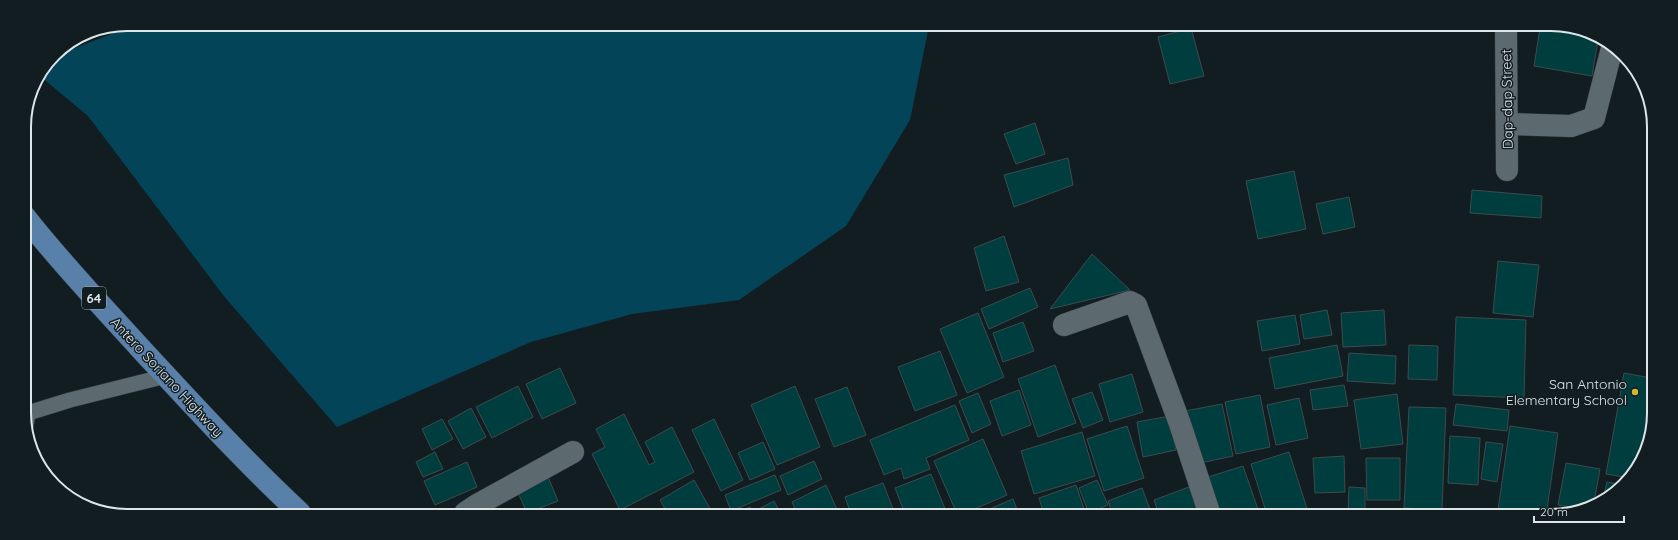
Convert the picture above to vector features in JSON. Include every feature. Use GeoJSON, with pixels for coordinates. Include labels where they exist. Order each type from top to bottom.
{"type":"FeatureCollection","features":[{"type":"Feature","properties":{"kind":"main road","name":"Antero Soriano Highway"},"geometry":{"type":"LineString","coordinates":[[31,225],[54,254],[166,376],[262,478],[296,509]]}},
{"type":"Feature","properties":{"kind":"street","name":"Dap-dap Street"},"geometry":{"type":"LineString","coordinates":[[1506,31],[1508,170]]}},
{"type":"Feature","properties":{"kind":"street"},"geometry":{"type":"LineString","coordinates":[[1508,124],[1570,126],[1594,118],[1611,52]]}},
{"type":"Feature","properties":{"kind":"street"},"geometry":{"type":"LineString","coordinates":[[1064,325],[1130,302],[1136,306],[1180,424],[1208,509]]}},
{"type":"Feature","properties":{"kind":"street"},"geometry":{"type":"LineString","coordinates":[[472,509],[573,452]]}},
{"type":"Feature","properties":{"kind":"lane"},"geometry":{"type":"LineString","coordinates":[[31,412],[70,400],[166,376]]}},
{"type":"Feature","properties":{"kind":"shaded area"},"geometry":{"type":"Polygon","coordinates":[[[127,31],[928,31],[910,120],[846,226],[739,300],[632,314],[531,342],[337,427],[223,295],[88,116],[44,79],[51,68],[69,50],[117,32],[127,31]]]}},
{"type":"Feature","properties":{"kind":"building"},"geometry":{"type":"Polygon","coordinates":[[[1180,31],[1192,31],[1204,76],[1170,84],[1158,37],[1180,31]]]}},
{"type":"Feature","properties":{"kind":"building"},"geometry":{"type":"Polygon","coordinates":[[[1540,31],[1576,34],[1597,43],[1592,76],[1534,66],[1540,31]]]}},
{"type":"Feature","properties":{"kind":"building"},"geometry":{"type":"Polygon","coordinates":[[[1035,123],[1045,154],[1016,164],[1004,134],[1035,123]]]}},
{"type":"Feature","properties":{"kind":"building"},"geometry":{"type":"Polygon","coordinates":[[[1068,158],[1073,185],[1014,207],[1004,175],[1068,158]]]}},
{"type":"Feature","properties":{"kind":"building"},"geometry":{"type":"Polygon","coordinates":[[[1294,171],[1306,229],[1258,239],[1246,181],[1294,171]]]}},
{"type":"Feature","properties":{"kind":"building"},"geometry":{"type":"Polygon","coordinates":[[[1472,190],[1542,196],[1541,218],[1470,213],[1472,190]]]}},
{"type":"Feature","properties":{"kind":"building"},"geometry":{"type":"Polygon","coordinates":[[[1349,197],[1355,227],[1323,234],[1316,204],[1349,197]]]}},
{"type":"Feature","properties":{"kind":"building"},"geometry":{"type":"Polygon","coordinates":[[[1004,236],[1019,282],[986,291],[974,248],[1004,236]]]}},
{"type":"Feature","properties":{"kind":"building"},"geometry":{"type":"Polygon","coordinates":[[[1092,254],[1130,290],[1050,309],[1092,254]]]}},
{"type":"Feature","properties":{"kind":"building"},"geometry":{"type":"Polygon","coordinates":[[[1498,261],[1539,265],[1533,317],[1493,313],[1498,261]]]}},
{"type":"Feature","properties":{"kind":"building"},"geometry":{"type":"Polygon","coordinates":[[[1030,288],[1038,307],[989,329],[981,309],[1030,288]]]}},
{"type":"Feature","properties":{"kind":"building"},"geometry":{"type":"Polygon","coordinates":[[[1327,310],[1332,335],[1304,339],[1300,315],[1327,310]]]}},
{"type":"Feature","properties":{"kind":"building"},"geometry":{"type":"Polygon","coordinates":[[[1384,310],[1386,345],[1343,347],[1341,313],[1384,310]]]}},
{"type":"Feature","properties":{"kind":"building"},"geometry":{"type":"Polygon","coordinates":[[[978,313],[1004,377],[967,393],[940,329],[978,313]]]}},
{"type":"Feature","properties":{"kind":"building"},"geometry":{"type":"Polygon","coordinates":[[[1295,315],[1300,344],[1262,351],[1257,321],[1295,315]]]}},
{"type":"Feature","properties":{"kind":"building"},"geometry":{"type":"Polygon","coordinates":[[[1456,317],[1526,320],[1524,398],[1453,395],[1456,317]]]}},
{"type":"Feature","properties":{"kind":"building"},"geometry":{"type":"Polygon","coordinates":[[[1023,322],[1034,351],[1003,362],[993,333],[1023,322]]]}},
{"type":"Feature","properties":{"kind":"building"},"geometry":{"type":"Polygon","coordinates":[[[1337,345],[1343,376],[1275,389],[1269,358],[1337,345]]]}},
{"type":"Feature","properties":{"kind":"building"},"geometry":{"type":"Polygon","coordinates":[[[1409,345],[1438,346],[1437,380],[1408,379],[1409,345]]]}},
{"type":"Feature","properties":{"kind":"building"},"geometry":{"type":"Polygon","coordinates":[[[940,351],[957,395],[915,411],[898,367],[940,351]]]}},
{"type":"Feature","properties":{"kind":"building"},"geometry":{"type":"Polygon","coordinates":[[[1349,353],[1396,356],[1395,384],[1347,381],[1349,353]]]}},
{"type":"Feature","properties":{"kind":"building"},"geometry":{"type":"Polygon","coordinates":[[[1055,365],[1076,423],[1038,437],[1018,379],[1055,365]]]}},
{"type":"Feature","properties":{"kind":"building"},"geometry":{"type":"Polygon","coordinates":[[[560,368],[576,403],[542,419],[526,384],[560,368]]]}},
{"type":"Feature","properties":{"kind":"building"},"geometry":{"type":"Polygon","coordinates":[[[1624,373],[1647,377],[1646,426],[1640,450],[1631,467],[1622,477],[1606,474],[1624,373]]]}},
{"type":"Feature","properties":{"kind":"building"},"geometry":{"type":"Polygon","coordinates":[[[1132,374],[1143,412],[1110,422],[1099,384],[1132,374]]]}},
{"type":"Feature","properties":{"kind":"building"},"geometry":{"type":"Polygon","coordinates":[[[1344,385],[1348,406],[1313,410],[1310,390],[1344,385]]]}},
{"type":"Feature","properties":{"kind":"building"},"geometry":{"type":"Polygon","coordinates":[[[518,386],[533,417],[492,438],[476,407],[518,386]]]}},
{"type":"Feature","properties":{"kind":"building"},"geometry":{"type":"Polygon","coordinates":[[[795,386],[820,447],[777,465],[751,405],[795,386]]]}},
{"type":"Feature","properties":{"kind":"building"},"geometry":{"type":"Polygon","coordinates":[[[847,387],[866,435],[834,447],[815,399],[847,387]]]}},
{"type":"Feature","properties":{"kind":"building"},"geometry":{"type":"Polygon","coordinates":[[[1019,390],[1031,425],[1002,436],[990,401],[1019,390]]]}},
{"type":"Feature","properties":{"kind":"building"},"geometry":{"type":"Polygon","coordinates":[[[1092,392],[1103,420],[1083,428],[1072,399],[1092,392]]]}},
{"type":"Feature","properties":{"kind":"building"},"geometry":{"type":"Polygon","coordinates":[[[978,393],[991,424],[972,433],[959,401],[978,393]]]}},
{"type":"Feature","properties":{"kind":"building"},"geometry":{"type":"Polygon","coordinates":[[[1397,394],[1403,444],[1361,449],[1354,400],[1397,394]]]}},
{"type":"Feature","properties":{"kind":"building"},"geometry":{"type":"Polygon","coordinates":[[[1260,395],[1270,447],[1236,454],[1225,402],[1260,395]]]}},
{"type":"Feature","properties":{"kind":"building"},"geometry":{"type":"Polygon","coordinates":[[[1299,398],[1308,438],[1276,445],[1267,405],[1299,398]]]}},
{"type":"Feature","properties":{"kind":"building"},"geometry":{"type":"Polygon","coordinates":[[[1222,404],[1233,456],[1196,464],[1185,411],[1222,404]]]}},
{"type":"Feature","properties":{"kind":"building"},"geometry":{"type":"Polygon","coordinates":[[[1456,404],[1509,410],[1507,431],[1453,425],[1456,404]]]}},
{"type":"Feature","properties":{"kind":"building"},"geometry":{"type":"Polygon","coordinates":[[[955,405],[969,440],[926,458],[930,469],[904,479],[901,468],[884,475],[870,440],[955,405]]]}},
{"type":"Feature","properties":{"kind":"building"},"geometry":{"type":"Polygon","coordinates":[[[1409,407],[1446,408],[1442,509],[1404,508],[1409,407]]]}},
{"type":"Feature","properties":{"kind":"building"},"geometry":{"type":"Polygon","coordinates":[[[471,408],[486,437],[463,449],[448,421],[471,408]]]}},
{"type":"Feature","properties":{"kind":"building"},"geometry":{"type":"Polygon","coordinates":[[[624,414],[649,465],[655,462],[645,442],[672,427],[694,472],[620,509],[592,454],[605,447],[596,429],[624,414]]]}},
{"type":"Feature","properties":{"kind":"building"},"geometry":{"type":"Polygon","coordinates":[[[1170,416],[1176,450],[1143,457],[1137,422],[1170,416]]]}},
{"type":"Feature","properties":{"kind":"building"},"geometry":{"type":"Polygon","coordinates":[[[442,419],[453,439],[432,450],[422,429],[442,419]]]}},
{"type":"Feature","properties":{"kind":"building"},"geometry":{"type":"Polygon","coordinates":[[[714,419],[743,480],[721,491],[692,430],[714,419]]]}},
{"type":"Feature","properties":{"kind":"building"},"geometry":{"type":"Polygon","coordinates":[[[1127,426],[1144,478],[1104,491],[1087,439],[1127,426]]]}},
{"type":"Feature","properties":{"kind":"building"},"geometry":{"type":"Polygon","coordinates":[[[1510,426],[1558,433],[1547,509],[1498,509],[1510,426]]]}},
{"type":"Feature","properties":{"kind":"building"},"geometry":{"type":"Polygon","coordinates":[[[1082,432],[1095,476],[1034,494],[1021,451],[1082,432]]]}},
{"type":"Feature","properties":{"kind":"building"},"geometry":{"type":"Polygon","coordinates":[[[1450,436],[1480,438],[1478,485],[1448,483],[1450,436]]]}},
{"type":"Feature","properties":{"kind":"building"},"geometry":{"type":"Polygon","coordinates":[[[983,439],[1007,495],[975,509],[955,509],[934,461],[983,439]]]}},
{"type":"Feature","properties":{"kind":"building"},"geometry":{"type":"Polygon","coordinates":[[[763,442],[775,469],[750,480],[738,453],[763,442]]]}},
{"type":"Feature","properties":{"kind":"building"},"geometry":{"type":"Polygon","coordinates":[[[1486,442],[1503,444],[1497,482],[1481,479],[1486,442]]]}},
{"type":"Feature","properties":{"kind":"building"},"geometry":{"type":"Polygon","coordinates":[[[435,452],[443,469],[423,477],[416,462],[435,452]]]}},
{"type":"Feature","properties":{"kind":"building"},"geometry":{"type":"Polygon","coordinates":[[[1289,452],[1307,509],[1265,509],[1251,464],[1289,452]]]}},
{"type":"Feature","properties":{"kind":"building"},"geometry":{"type":"Polygon","coordinates":[[[1344,456],[1345,492],[1315,493],[1313,458],[1344,456]]]}},
{"type":"Feature","properties":{"kind":"building"},"geometry":{"type":"Polygon","coordinates":[[[1366,458],[1400,458],[1400,500],[1367,500],[1366,458]]]}},
{"type":"Feature","properties":{"kind":"building"},"geometry":{"type":"Polygon","coordinates":[[[814,461],[822,479],[788,495],[780,476],[814,461]]]}},
{"type":"Feature","properties":{"kind":"building"},"geometry":{"type":"Polygon","coordinates":[[[467,462],[477,487],[435,505],[424,481],[467,462]]]}},
{"type":"Feature","properties":{"kind":"building"},"geometry":{"type":"Polygon","coordinates":[[[1566,463],[1600,469],[1595,498],[1588,502],[1570,507],[1558,505],[1566,463]]]}},
{"type":"Feature","properties":{"kind":"building"},"geometry":{"type":"Polygon","coordinates":[[[1243,466],[1258,509],[1212,509],[1202,479],[1243,466]]]}},
{"type":"Feature","properties":{"kind":"building"},"geometry":{"type":"Polygon","coordinates":[[[546,472],[558,501],[537,509],[525,509],[515,486],[546,472]]]}},
{"type":"Feature","properties":{"kind":"building"},"geometry":{"type":"Polygon","coordinates":[[[931,474],[945,509],[903,509],[895,488],[931,474]]]}},
{"type":"Feature","properties":{"kind":"building"},"geometry":{"type":"Polygon","coordinates":[[[775,475],[781,490],[736,509],[730,509],[725,495],[775,475]]]}},
{"type":"Feature","properties":{"kind":"building"},"geometry":{"type":"Polygon","coordinates":[[[694,480],[710,509],[665,509],[660,500],[694,480]]]}},
{"type":"Feature","properties":{"kind":"building"},"geometry":{"type":"Polygon","coordinates":[[[1097,480],[1108,505],[1098,509],[1087,509],[1079,488],[1097,480]]]}},
{"type":"Feature","properties":{"kind":"building"},"geometry":{"type":"Polygon","coordinates":[[[1607,482],[1615,484],[1605,493],[1607,482]]]}},
{"type":"Feature","properties":{"kind":"building"},"geometry":{"type":"Polygon","coordinates":[[[883,483],[893,509],[849,509],[845,497],[883,483]]]}},
{"type":"Feature","properties":{"kind":"building"},"geometry":{"type":"Polygon","coordinates":[[[826,485],[837,509],[795,509],[792,502],[826,485]]]}},
{"type":"Feature","properties":{"kind":"building"},"geometry":{"type":"Polygon","coordinates":[[[1076,485],[1084,509],[1042,509],[1039,498],[1076,485]]]}},
{"type":"Feature","properties":{"kind":"building"},"geometry":{"type":"Polygon","coordinates":[[[1189,487],[1197,509],[1157,509],[1154,500],[1189,487]]]}},
{"type":"Feature","properties":{"kind":"building"},"geometry":{"type":"Polygon","coordinates":[[[1349,487],[1365,488],[1365,509],[1348,509],[1349,487]]]}},
{"type":"Feature","properties":{"kind":"building"},"geometry":{"type":"Polygon","coordinates":[[[1142,488],[1150,509],[1111,509],[1108,501],[1142,488]]]}},
{"type":"Feature","properties":{"kind":"building"},"geometry":{"type":"Polygon","coordinates":[[[1013,499],[1017,509],[990,509],[1013,499]]]}},
{"type":"Feature","properties":{"kind":"building"},"geometry":{"type":"Polygon","coordinates":[[[774,501],[778,509],[759,509],[774,501]]]}},
{"type":"Feature","properties":{"kind":"place","name":"San Antonio Elementary School"},"geometry":{"type":"Point","coordinates":[1635,392]}}]}
